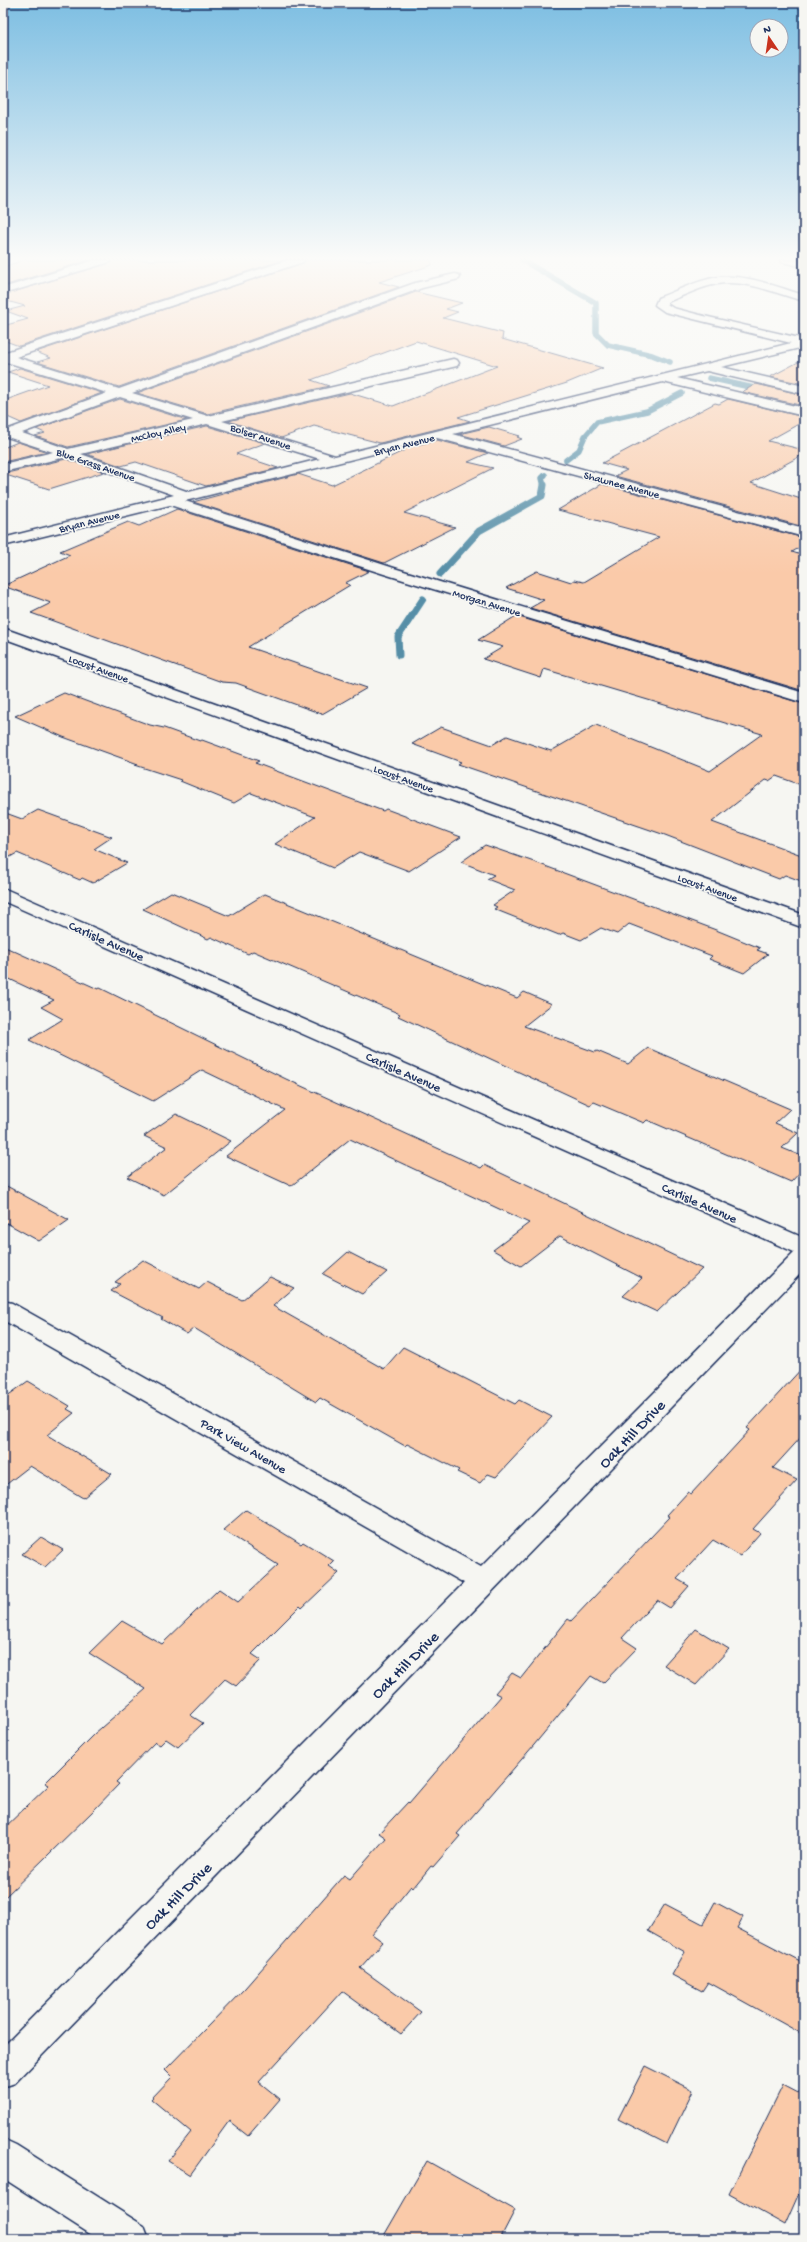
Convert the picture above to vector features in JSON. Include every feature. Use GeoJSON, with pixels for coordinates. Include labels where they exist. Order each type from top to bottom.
{"type":"FeatureCollection","features":[{"type":"Feature","properties":{"kind":"street","name":"Bolser Avenue"},"geometry":{"type":"LineString","coordinates":[[29,365],[336,460]]}},
{"type":"Feature","properties":{"kind":"street"},"geometry":{"type":"LineString","coordinates":[[6,432],[199,365]]}},
{"type":"Feature","properties":{"kind":"street","name":"McCloy Alley"},"geometry":{"type":"LineString","coordinates":[[3,468],[446,365]]}},
{"type":"Feature","properties":{"kind":"street","name":"Bryan Avenue"},"geometry":{"type":"LineString","coordinates":[[3,542],[440,435],[716,365]]}},
{"type":"Feature","properties":{"kind":"street"},"geometry":{"type":"LineString","coordinates":[[706,367],[804,390]]}},
{"type":"Feature","properties":{"kind":"street"},"geometry":{"type":"LineString","coordinates":[[662,378],[804,412]]}},
{"type":"Feature","properties":{"kind":"street","name":"Blue Grass Avenue"},"geometry":{"type":"LineString","coordinates":[[6,432],[64,454],[189,496]]}},
{"type":"Feature","properties":{"kind":"street","name":"Shawnee Avenue"},"geometry":{"type":"LineString","coordinates":[[440,435],[804,533]]}},
{"type":"Feature","properties":{"kind":"street","name":"Morgan Avenue"},"geometry":{"type":"LineString","coordinates":[[172,501],[389,571],[804,698]]}},
{"type":"Feature","properties":{"kind":"street"},"geometry":{"type":"LineString","coordinates":[[3,528],[24,537]]}},
{"type":"Feature","properties":{"kind":"street","name":"Locust Avenue"},"geometry":{"type":"LineString","coordinates":[[3,633],[804,922]]}},
{"type":"Feature","properties":{"kind":"street","name":"Carlisle Avenue"},"geometry":{"type":"LineString","coordinates":[[3,894],[804,1247]]}},
{"type":"Feature","properties":{"kind":"street","name":"Oak Hill Drive"},"geometry":{"type":"LineString","coordinates":[[3,2071],[804,1256]]}},
{"type":"Feature","properties":{"kind":"street","name":"Park View Avenue"},"geometry":{"type":"LineString","coordinates":[[6,1315],[485,1582]]}},
{"type":"Feature","properties":{"kind":"street"},"geometry":{"type":"LineString","coordinates":[[3,2158],[131,2239]]}},
{"type":"Feature","properties":{"kind":"building"},"geometry":{"type":"Polygon","coordinates":[[[46,365],[182,365],[119,387],[46,365]]]}},
{"type":"Feature","properties":{"kind":"building"},"geometry":{"type":"Polygon","coordinates":[[[215,365],[352,365],[311,380],[329,386],[208,414],[137,393],[215,365]]]}},
{"type":"Feature","properties":{"kind":"building"},"geometry":{"type":"Polygon","coordinates":[[[493,365],[591,365],[603,368],[567,383],[458,417],[470,421],[380,443],[314,426],[281,438],[228,421],[350,393],[393,406],[497,366],[493,365]]]}},
{"type":"Feature","properties":{"kind":"building"},"geometry":{"type":"Polygon","coordinates":[[[793,365],[804,365],[804,384],[770,377],[793,365]]]}},
{"type":"Feature","properties":{"kind":"building"},"geometry":{"type":"Polygon","coordinates":[[[20,368],[102,393],[21,423],[3,415],[3,401],[48,385],[8,372],[20,368]]]}},
{"type":"Feature","properties":{"kind":"building"},"geometry":{"type":"Polygon","coordinates":[[[756,384],[804,395],[804,406],[742,392],[756,384]]]}},
{"type":"Feature","properties":{"kind":"building"},"geometry":{"type":"Polygon","coordinates":[[[120,399],[187,420],[68,447],[35,436],[45,433],[36,429],[120,399]]]}},
{"type":"Feature","properties":{"kind":"building"},"geometry":{"type":"Polygon","coordinates":[[[728,399],[804,417],[804,421],[768,441],[804,450],[804,454],[751,483],[804,500],[804,527],[615,476],[627,470],[602,463],[715,403],[719,404],[728,399]]]}},
{"type":"Feature","properties":{"kind":"building"},"geometry":{"type":"Polygon","coordinates":[[[207,426],[265,443],[236,454],[278,468],[206,486],[136,462],[121,466],[86,454],[207,426]]]}},
{"type":"Feature","properties":{"kind":"building"},"geometry":{"type":"Polygon","coordinates":[[[489,427],[520,436],[517,437],[522,439],[504,446],[459,434],[489,427]]]}},
{"type":"Feature","properties":{"kind":"building"},"geometry":{"type":"Polygon","coordinates":[[[437,440],[488,453],[468,462],[493,468],[404,513],[455,527],[384,563],[193,502],[298,474],[332,485],[405,450],[400,449],[437,440]]]}},
{"type":"Feature","properties":{"kind":"building"},"geometry":{"type":"Polygon","coordinates":[[[18,442],[47,452],[3,462],[3,448],[18,442]]]}},
{"type":"Feature","properties":{"kind":"building"},"geometry":{"type":"Polygon","coordinates":[[[66,459],[104,472],[49,489],[3,474],[66,459]]]}},
{"type":"Feature","properties":{"kind":"building"},"geometry":{"type":"Polygon","coordinates":[[[602,484],[804,538],[804,545],[792,552],[804,556],[804,691],[530,608],[544,600],[506,588],[537,571],[571,582],[574,580],[584,582],[659,537],[558,510],[602,484]]]}},
{"type":"Feature","properties":{"kind":"building"},"geometry":{"type":"Polygon","coordinates":[[[177,509],[369,571],[345,583],[350,585],[248,647],[367,688],[322,714],[236,683],[222,682],[31,613],[51,603],[3,586],[70,555],[60,551],[128,522],[139,526],[177,509]]]}},
{"type":"Feature","properties":{"kind":"building"},"geometry":{"type":"Polygon","coordinates":[[[516,616],[804,704],[804,786],[776,776],[769,781],[766,780],[712,822],[804,856],[804,882],[785,875],[779,879],[665,835],[458,764],[461,762],[412,744],[441,727],[492,745],[507,736],[551,751],[596,725],[710,771],[762,734],[544,669],[541,678],[483,659],[503,647],[478,640],[516,616]]]}},
{"type":"Feature","properties":{"kind":"building"},"geometry":{"type":"Polygon","coordinates":[[[64,693],[150,725],[164,728],[200,741],[202,740],[259,761],[255,763],[383,811],[386,809],[461,837],[409,871],[359,852],[333,868],[275,844],[315,817],[251,793],[234,803],[180,781],[181,780],[135,765],[138,764],[63,737],[15,716],[64,693]]]}},
{"type":"Feature","properties":{"kind":"building"},"geometry":{"type":"Polygon","coordinates":[[[38,810],[112,837],[94,849],[127,863],[93,883],[82,878],[80,880],[17,853],[3,861],[3,812],[22,819],[38,810]]]}},
{"type":"Feature","properties":{"kind":"building"},"geometry":{"type":"Polygon","coordinates":[[[485,845],[716,930],[760,948],[757,950],[768,954],[744,973],[709,959],[712,956],[629,924],[617,934],[601,928],[581,940],[563,933],[559,935],[494,909],[497,907],[493,905],[515,890],[487,879],[494,875],[461,862],[485,845]]]}},
{"type":"Feature","properties":{"kind":"building"},"geometry":{"type":"Polygon","coordinates":[[[171,892],[229,916],[265,894],[517,998],[524,992],[552,1004],[524,1026],[595,1052],[597,1051],[628,1064],[648,1048],[790,1109],[775,1123],[798,1133],[782,1148],[804,1157],[804,1168],[791,1182],[647,1120],[644,1123],[594,1102],[590,1105],[398,1016],[400,1014],[253,951],[248,954],[211,937],[208,939],[143,909],[171,892]]]}},
{"type":"Feature","properties":{"kind":"building"},"geometry":{"type":"Polygon","coordinates":[[[3,946],[98,989],[100,988],[286,1079],[481,1168],[484,1165],[702,1269],[657,1312],[623,1296],[642,1278],[560,1236],[521,1266],[493,1250],[529,1223],[350,1139],[291,1186],[226,1156],[285,1110],[202,1070],[153,1101],[29,1040],[63,1019],[41,1007],[54,1000],[3,976],[3,946]]]}},
{"type":"Feature","properties":{"kind":"building"},"geometry":{"type":"Polygon","coordinates":[[[176,1114],[231,1141],[164,1195],[127,1177],[167,1147],[144,1136],[176,1114]]]}},
{"type":"Feature","properties":{"kind":"building"},"geometry":{"type":"Polygon","coordinates":[[[3,1184],[69,1220],[39,1241],[3,1221],[3,1184]]]}},
{"type":"Feature","properties":{"kind":"building"},"geometry":{"type":"Polygon","coordinates":[[[348,1252],[387,1272],[362,1294],[323,1274],[348,1252]]]}},
{"type":"Feature","properties":{"kind":"building"},"geometry":{"type":"Polygon","coordinates":[[[143,1260],[199,1289],[207,1282],[242,1300],[270,1277],[294,1288],[273,1306],[384,1369],[403,1347],[515,1404],[519,1400],[552,1417],[496,1477],[488,1474],[480,1483],[457,1472],[459,1470],[407,1444],[405,1446],[320,1398],[316,1402],[194,1328],[187,1334],[161,1319],[163,1318],[111,1291],[120,1284],[115,1282],[143,1260]]]}},
{"type":"Feature","properties":{"kind":"building"},"geometry":{"type":"Polygon","coordinates":[[[804,1366],[804,1434],[773,1468],[797,1480],[753,1529],[760,1533],[740,1556],[713,1540],[677,1579],[689,1586],[670,1608],[657,1600],[622,1638],[637,1648],[603,1683],[591,1676],[457,1834],[460,1836],[433,1867],[431,1866],[413,1888],[411,1886],[372,1934],[383,1942],[360,1968],[421,2012],[401,2034],[342,1991],[259,2082],[280,2099],[248,2136],[229,2121],[190,2175],[168,2161],[191,2132],[151,2099],[172,2077],[165,2070],[245,1988],[344,1875],[350,1879],[386,1838],[379,1833],[408,1802],[409,1803],[501,1696],[495,1693],[512,1673],[521,1678],[568,1619],[571,1621],[670,1517],[667,1515],[688,1492],[691,1494],[750,1430],[747,1428],[804,1366]]]}},
{"type":"Feature","properties":{"kind":"building"},"geometry":{"type":"Polygon","coordinates":[[[28,1381],[70,1406],[67,1409],[74,1413],[47,1435],[112,1474],[83,1498],[30,1466],[3,1487],[3,1399],[28,1381]]]}},
{"type":"Feature","properties":{"kind":"building"},"geometry":{"type":"Polygon","coordinates":[[[246,1510],[301,1544],[303,1542],[334,1561],[329,1566],[339,1573],[302,1608],[300,1606],[252,1654],[261,1660],[236,1686],[225,1679],[190,1715],[203,1723],[178,1747],[166,1739],[160,1745],[155,1742],[116,1782],[119,1784],[94,1810],[3,1899],[3,1829],[49,1785],[45,1783],[94,1734],[146,1689],[89,1653],[122,1621],[162,1644],[219,1589],[238,1602],[278,1565],[223,1530],[246,1510]]]}},
{"type":"Feature","properties":{"kind":"building"},"geometry":{"type":"Polygon","coordinates":[[[41,1537],[63,1550],[45,1567],[22,1554],[41,1537]]]}},
{"type":"Feature","properties":{"kind":"building"},"geometry":{"type":"Polygon","coordinates":[[[696,1629],[729,1649],[696,1685],[664,1665],[696,1629]]]}},
{"type":"Feature","properties":{"kind":"building"},"geometry":{"type":"Polygon","coordinates":[[[715,1902],[743,1917],[737,1928],[804,1963],[804,2035],[708,1982],[702,1991],[672,1975],[685,1952],[648,1931],[665,1904],[703,1924],[715,1902]]]}},
{"type":"Feature","properties":{"kind":"building"},"geometry":{"type":"Polygon","coordinates":[[[645,2066],[693,2090],[667,2144],[618,2119],[645,2066]]]}},
{"type":"Feature","properties":{"kind":"building"},"geometry":{"type":"Polygon","coordinates":[[[783,2085],[804,2096],[804,2182],[785,2225],[729,2194],[783,2085]]]}},
{"type":"Feature","properties":{"kind":"building"},"geometry":{"type":"Polygon","coordinates":[[[427,2161],[515,2210],[500,2239],[382,2239],[427,2161]]]}},
{"type":"Feature","properties":{"kind":"waterway"},"geometry":{"type":"LineString","coordinates":[[709,378],[763,390]]}},
{"type":"Feature","properties":{"kind":"waterway"},"geometry":{"type":"LineString","coordinates":[[566,460],[579,450],[585,436],[597,422],[647,411],[682,393]]}},
{"type":"Feature","properties":{"kind":"waterway"},"geometry":{"type":"LineString","coordinates":[[544,486],[542,478],[545,475]]}},
{"type":"Feature","properties":{"kind":"waterway"},"geometry":{"type":"LineString","coordinates":[[440,574],[479,531],[542,496],[544,486]]}},
{"type":"Feature","properties":{"kind":"waterway"},"geometry":{"type":"LineString","coordinates":[[399,655],[398,637],[423,599]]}}]}
